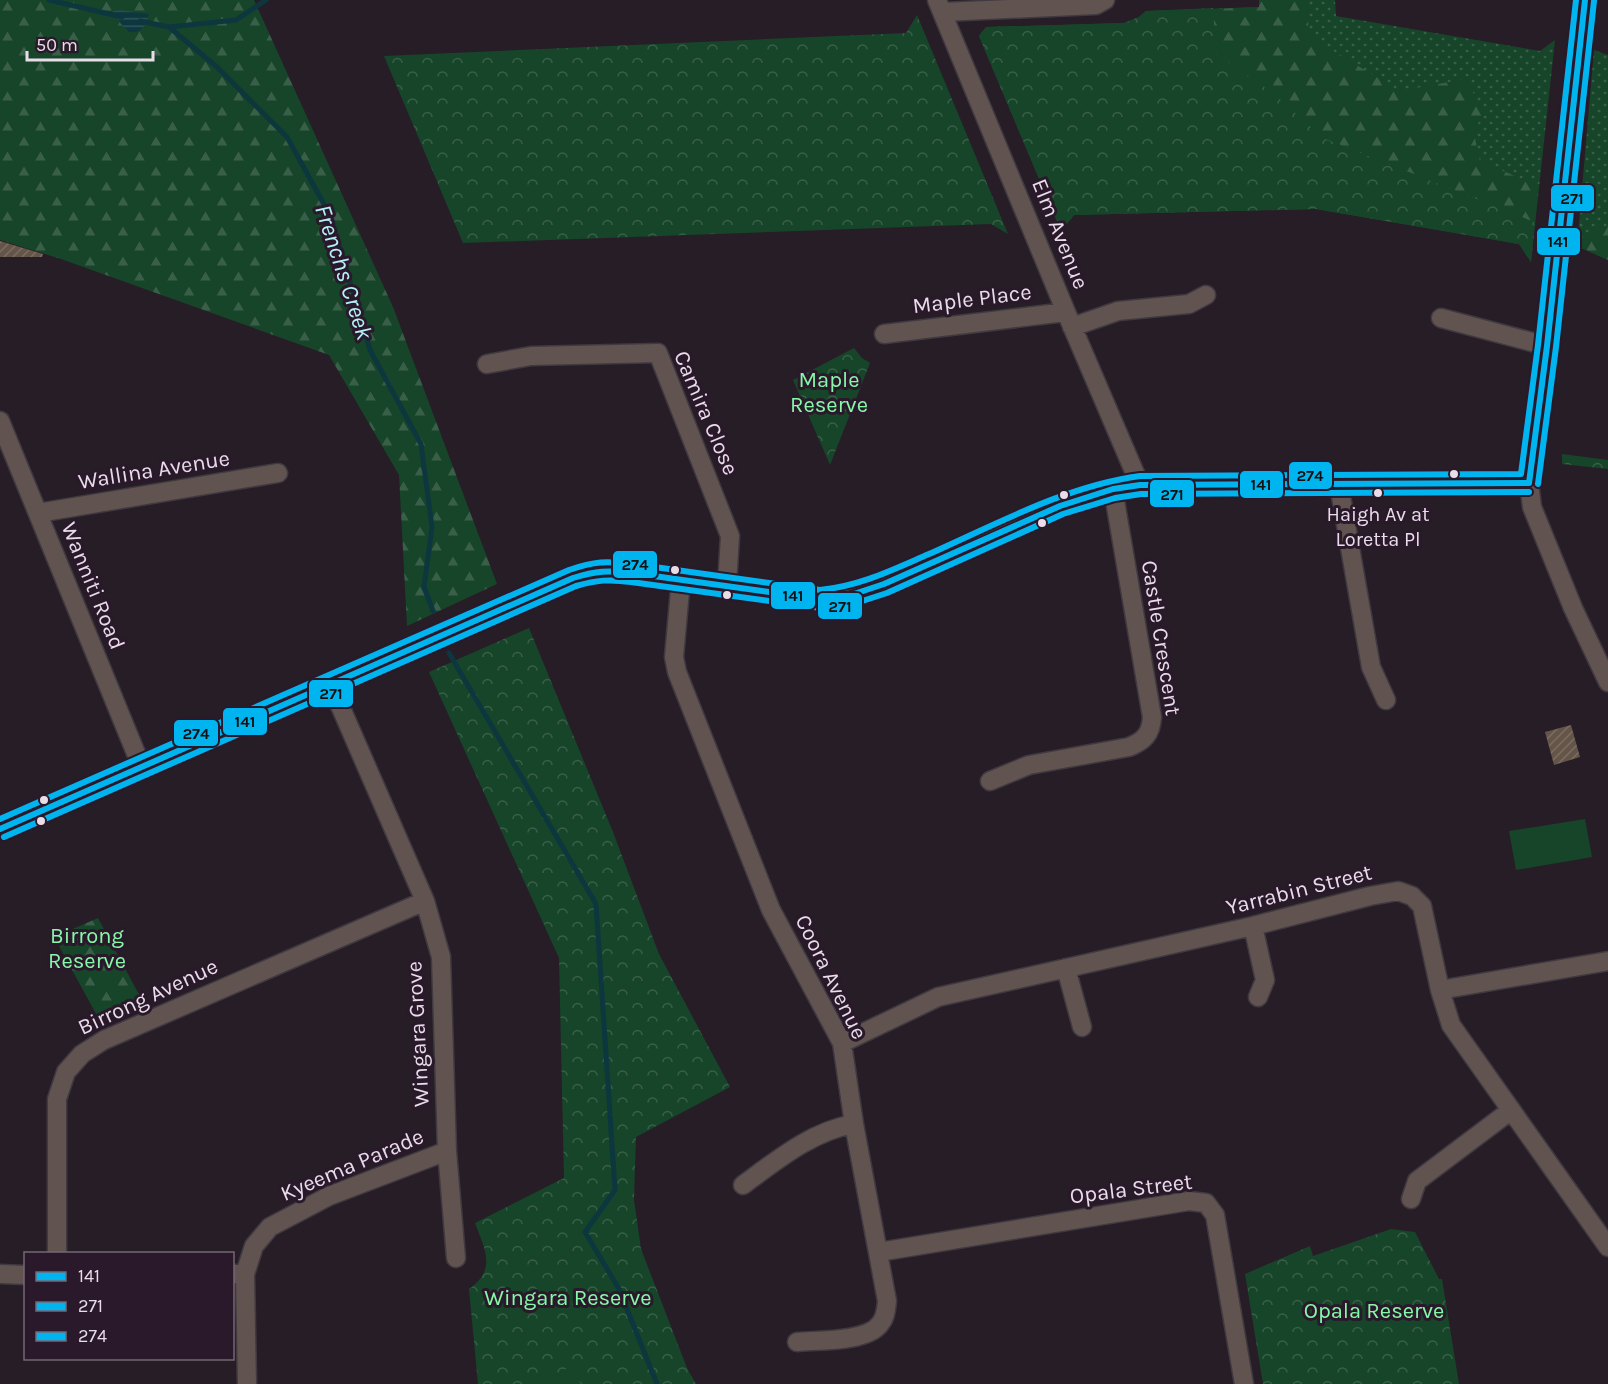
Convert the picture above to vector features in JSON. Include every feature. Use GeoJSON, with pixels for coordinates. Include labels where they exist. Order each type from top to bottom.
{"type":"FeatureCollection","features":[{"type":"Feature","properties":{"kind":"street"},"geometry":{"type":"LineString","coordinates":[[940,6],[1096,5],[1105,0]]}},
{"type":"Feature","properties":{"kind":"street"},"geometry":{"type":"LineString","coordinates":[[1585,0],[1547,346],[1529,483],[1532,507],[1573,608],[1608,682]]}},
{"type":"Feature","properties":{"kind":"street","name":"Elm Avenue"},"geometry":{"type":"LineString","coordinates":[[940,6],[1140,485]]}},
{"type":"Feature","properties":{"kind":"street","name":"Maple Place"},"geometry":{"type":"LineString","coordinates":[[884,334],[1069,319],[1118,311],[1189,304],[1206,295]]}},
{"type":"Feature","properties":{"kind":"street"},"geometry":{"type":"LineString","coordinates":[[1441,318],[1547,346]]}},
{"type":"Feature","properties":{"kind":"street","name":"Camira Close"},"geometry":{"type":"LineString","coordinates":[[487,364],[531,356],[658,353],[730,536],[727,585]]}},
{"type":"Feature","properties":{"kind":"street","name":"Wanniti Road"},"geometry":{"type":"LineString","coordinates":[[0,422],[142,768]]}},
{"type":"Feature","properties":{"kind":"street","name":"Wallina Avenue"},"geometry":{"type":"LineString","coordinates":[[38,513],[278,473]]}},
{"type":"Feature","properties":{"kind":"street"},"geometry":{"type":"LineString","coordinates":[[0,829],[426,645],[551,587],[592,572],[605,570],[681,579],[820,599],[848,596],[884,584],[1060,506],[1113,489],[1140,485],[1529,483]]}},
{"type":"Feature","properties":{"kind":"street"},"geometry":{"type":"LineString","coordinates":[[1339,485],[1371,667],[1386,700]]}},
{"type":"Feature","properties":{"kind":"street","name":"Castle Crescent"},"geometry":{"type":"LineString","coordinates":[[990,781],[1029,765],[1129,747],[1143,741],[1152,729],[1152,717],[1113,489]]}},
{"type":"Feature","properties":{"kind":"street","name":"Coora Avenue"},"geometry":{"type":"LineString","coordinates":[[681,579],[674,657],[676,672],[771,910],[842,1043],[854,1124],[887,1301],[885,1315],[879,1326],[851,1338],[797,1342]]}},
{"type":"Feature","properties":{"kind":"street","name":"Wingara Grove"},"geometry":{"type":"LineString","coordinates":[[332,685],[425,901],[441,957],[447,1151],[456,1258]]}},
{"type":"Feature","properties":{"kind":"street","name":"Yarrabin Street"},"geometry":{"type":"LineString","coordinates":[[842,1043],[938,997],[1398,891],[1412,896],[1422,906],[1440,990],[1451,1025],[1608,1247]]}},
{"type":"Feature","properties":{"kind":"street","name":"Birrong Avenue"},"geometry":{"type":"LineString","coordinates":[[57,1252],[57,1099],[66,1072],[82,1054],[104,1040],[425,901]]}},
{"type":"Feature","properties":{"kind":"street"},"geometry":{"type":"LineString","coordinates":[[1253,926],[1265,980],[1258,997]]}},
{"type":"Feature","properties":{"kind":"street"},"geometry":{"type":"LineString","coordinates":[[1440,990],[1608,961]]}},
{"type":"Feature","properties":{"kind":"street"},"geometry":{"type":"LineString","coordinates":[[1066,968],[1082,1027]]}},
{"type":"Feature","properties":{"kind":"street"},"geometry":{"type":"LineString","coordinates":[[1412,1199],[1417,1181],[1510,1111]]}},
{"type":"Feature","properties":{"kind":"street"},"geometry":{"type":"LineString","coordinates":[[744,1185],[790,1150],[838,1126],[854,1124]]}},
{"type":"Feature","properties":{"kind":"street","name":"Kyeema Parade"},"geometry":{"type":"LineString","coordinates":[[238,1274],[254,1246],[270,1227],[329,1196],[447,1151]]}},
{"type":"Feature","properties":{"kind":"street","name":"Opala Street"},"geometry":{"type":"LineString","coordinates":[[879,1252],[1189,1201],[1206,1203],[1215,1215],[1244,1384]]}},
{"type":"Feature","properties":{"kind":"street"},"geometry":{"type":"LineString","coordinates":[[0,1274],[24,1275]]}},
{"type":"Feature","properties":{"kind":"street"},"geometry":{"type":"LineString","coordinates":[[238,1274],[247,1384]]}},
{"type":"Feature","properties":{"kind":"green space"},"geometry":{"type":"Polygon","coordinates":[[[0,0],[254,0],[393,307],[497,584],[407,626],[399,475],[329,355],[61,259],[0,240],[0,0]]]}},
{"type":"Feature","properties":{"kind":"green space"},"geometry":{"type":"Polygon","coordinates":[[[1259,0],[1335,0],[1336,16],[1540,51],[1555,40],[1531,262],[1519,244],[1316,209],[1074,215],[1061,231],[979,36],[986,27],[1124,23],[1139,17],[1146,11],[1259,7],[1259,0]]]}},
{"type":"Feature","properties":{"kind":"green space"},"geometry":{"type":"Polygon","coordinates":[[[1259,0],[1307,0],[1309,36],[1399,91],[1466,79],[1483,111],[1474,134],[1480,161],[1538,186],[1534,222],[1323,138],[1273,93],[1215,54],[1213,9],[1259,7],[1259,0]]]}},
{"type":"Feature","properties":{"kind":"green space"},"geometry":{"type":"Polygon","coordinates":[[[1213,8],[1216,54],[1273,93],[1323,138],[1534,222],[1531,262],[1519,244],[1316,209],[1074,215],[1061,231],[979,36],[986,27],[1124,23],[1139,17],[1146,11],[1213,8]]]}},
{"type":"Feature","properties":{"kind":"green space"},"geometry":{"type":"Polygon","coordinates":[[[917,15],[1008,234],[991,224],[463,243],[384,56],[906,33],[917,15]]]}},
{"type":"Feature","properties":{"kind":"green space"},"geometry":{"type":"Polygon","coordinates":[[[1594,50],[1608,55],[1608,260],[1577,246],[1594,50]]]}},
{"type":"Feature","properties":{"kind":"green space"},"geometry":{"type":"Polygon","coordinates":[[[1608,226],[1608,260],[1577,246],[1599,228],[1608,226]]]}},
{"type":"Feature","properties":{"kind":"green space","name":"Maple Reserve"},"geometry":{"type":"Polygon","coordinates":[[[854,348],[862,358],[870,363],[830,465],[793,380],[854,348]]]}},
{"type":"Feature","properties":{"kind":"green space"},"geometry":{"type":"Polygon","coordinates":[[[1562,454],[1608,460],[1608,469],[1562,464],[1562,454]]]}},
{"type":"Feature","properties":{"kind":"green space","name":"Wingara Reserve"},"geometry":{"type":"Polygon","coordinates":[[[529,628],[613,832],[659,954],[730,1087],[636,1137],[634,1200],[641,1249],[687,1368],[696,1384],[478,1384],[469,1289],[478,1282],[483,1274],[486,1259],[475,1223],[564,1178],[559,958],[429,672],[529,628]]]}},
{"type":"Feature","properties":{"kind":"green space"},"geometry":{"type":"Polygon","coordinates":[[[1585,819],[1592,857],[1516,870],[1509,831],[1585,819]]]}},
{"type":"Feature","properties":{"kind":"green space","name":"Birrong Reserve"},"geometry":{"type":"Polygon","coordinates":[[[98,918],[143,1002],[100,1021],[54,937],[98,918]]]}},
{"type":"Feature","properties":{"kind":"green space","name":"Opala Reserve"},"geometry":{"type":"Polygon","coordinates":[[[1391,1229],[1415,1232],[1439,1279],[1442,1279],[1459,1384],[1263,1384],[1245,1274],[1310,1246],[1313,1256],[1391,1229]]]}},
{"type":"Feature","properties":{"kind":"green space"},"geometry":{"type":"Polygon","coordinates":[[[570,1367],[581,1384],[536,1384],[570,1367]]]}},
{"type":"Feature","properties":{"kind":"water"},"geometry":{"type":"Polygon","coordinates":[[[113,11],[149,14],[143,28],[137,32],[129,32],[113,11]]]}},
{"type":"Feature","properties":{"kind":"building"},"geometry":{"type":"Polygon","coordinates":[[[0,241],[43,254],[42,257],[0,257],[0,241]]]}},
{"type":"Feature","properties":{"kind":"building"},"geometry":{"type":"Polygon","coordinates":[[[1571,725],[1580,757],[1554,765],[1545,732],[1571,725]]]}},
{"type":"Feature","properties":{"kind":"waterway","name":"Frenchs Creek"},"geometry":{"type":"LineString","coordinates":[[49,0],[122,17]]}},
{"type":"Feature","properties":{"kind":"waterway"},"geometry":{"type":"LineString","coordinates":[[169,27],[236,20],[266,0]]}},
{"type":"Feature","properties":{"kind":"waterway","name":"Frenchs Creek"},"geometry":{"type":"LineString","coordinates":[[140,21],[169,27],[217,67],[287,137],[331,217],[370,350],[421,444],[432,527],[424,587],[433,611]]}},
{"type":"Feature","properties":{"kind":"waterway"},"geometry":{"type":"LineString","coordinates":[[449,653],[596,904],[615,1190],[585,1232],[619,1289],[657,1384]]}},
{"type":"Feature","properties":{"kind":"transit line","name":"274"},"geometry":{"type":"LineString","coordinates":[[0,819],[569,570],[594,563],[633,564],[820,590],[849,585],[876,576],[1059,497],[1085,488],[1140,476],[1521,474],[1538,345],[1576,0]]}},
{"type":"Feature","properties":{"kind":"transit line","name":"141"},"geometry":{"type":"LineString","coordinates":[[1529,483],[1547,346],[1585,0]]}},
{"type":"Feature","properties":{"kind":"transit line","name":"271"},"geometry":{"type":"LineString","coordinates":[[1538,484],[1556,347],[1594,1]]}},
{"type":"Feature","properties":{"kind":"transit line","name":"141"},"geometry":{"type":"LineString","coordinates":[[0,829],[573,578],[589,574],[624,572],[820,599],[848,596],[884,584],[1060,506],[1113,489],[1140,485],[1529,483]]}},
{"type":"Feature","properties":{"kind":"transit line","name":"271"},"geometry":{"type":"LineString","coordinates":[[4,837],[576,586],[590,582],[623,581],[821,608],[850,605],[887,593],[1063,514],[1115,498],[1141,494],[1529,492]]}},
{"type":"Feature","properties":{"kind":"place","name":"Haigh Av at Loretta Pl"},"geometry":{"type":"Point","coordinates":[1378,493]}}]}
